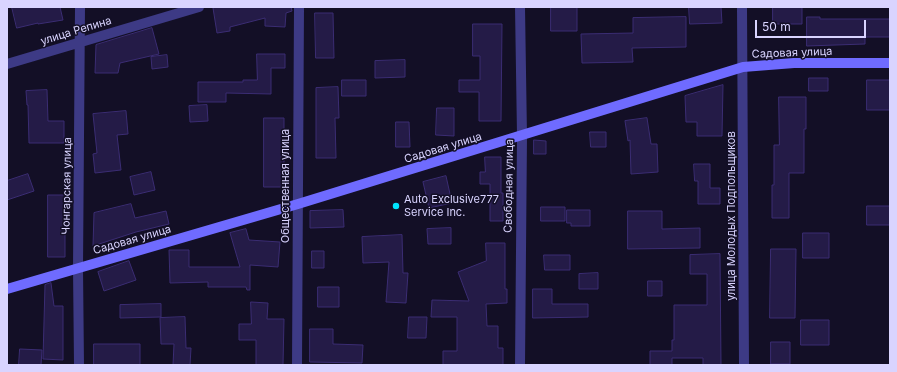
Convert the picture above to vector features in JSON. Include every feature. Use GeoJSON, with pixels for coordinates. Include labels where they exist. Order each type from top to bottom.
{"type":"FeatureCollection","features":[{"type":"Feature","properties":{"kind":"main road","name":"Садовая улица"},"geometry":{"type":"LineString","coordinates":[[7,289],[298,204],[743,67],[794,63],[890,64]]}},
{"type":"Feature","properties":{"kind":"street","name":"Чонгарская улица"},"geometry":{"type":"LineString","coordinates":[[79,365],[78,268],[80,7]]}},
{"type":"Feature","properties":{"kind":"street","name":"улица Репина"},"geometry":{"type":"LineString","coordinates":[[7,64],[199,7]]}},
{"type":"Feature","properties":{"kind":"street","name":"Общественная улица"},"geometry":{"type":"LineString","coordinates":[[297,365],[299,7]]}},
{"type":"Feature","properties":{"kind":"street","name":"Свободная улица"},"geometry":{"type":"LineString","coordinates":[[520,7],[522,136],[520,365]]}},
{"type":"Feature","properties":{"kind":"street","name":"улица Молодых Подпольщиков"},"geometry":{"type":"LineString","coordinates":[[742,7],[744,365]]}},
{"type":"Feature","properties":{"kind":"building"},"geometry":{"type":"Polygon","coordinates":[[[12,7],[60,7],[63,20],[38,23],[17,28],[12,7]]]}},
{"type":"Feature","properties":{"kind":"building"},"geometry":{"type":"Polygon","coordinates":[[[291,7],[292,11],[286,13],[285,27],[265,26],[265,18],[230,27],[230,31],[217,33],[213,8],[291,7]]]}},
{"type":"Feature","properties":{"kind":"building"},"geometry":{"type":"Polygon","coordinates":[[[551,7],[577,7],[577,31],[551,31],[551,7]]]}},
{"type":"Feature","properties":{"kind":"building"},"geometry":{"type":"Polygon","coordinates":[[[689,7],[721,7],[722,23],[690,24],[689,7]]]}},
{"type":"Feature","properties":{"kind":"building"},"geometry":{"type":"Polygon","coordinates":[[[773,7],[802,7],[802,24],[773,24],[773,7]]]}},
{"type":"Feature","properties":{"kind":"building"},"geometry":{"type":"Polygon","coordinates":[[[315,13],[333,13],[334,58],[316,58],[315,13]]]}},
{"type":"Feature","properties":{"kind":"building"},"geometry":{"type":"Polygon","coordinates":[[[686,17],[686,47],[632,48],[633,62],[582,63],[581,34],[633,33],[633,18],[686,17]]]}},
{"type":"Feature","properties":{"kind":"building"},"geometry":{"type":"Polygon","coordinates":[[[807,17],[820,17],[820,19],[890,19],[890,37],[865,37],[865,44],[807,46],[807,17]]]}},
{"type":"Feature","properties":{"kind":"building"},"geometry":{"type":"Polygon","coordinates":[[[473,24],[502,24],[501,121],[479,121],[479,92],[459,92],[459,80],[480,80],[480,56],[473,56],[473,24]]]}},
{"type":"Feature","properties":{"kind":"building"},"geometry":{"type":"Polygon","coordinates":[[[152,28],[159,54],[120,63],[118,73],[95,73],[96,45],[152,28]]]}},
{"type":"Feature","properties":{"kind":"building"},"geometry":{"type":"Polygon","coordinates":[[[257,54],[285,54],[285,68],[271,68],[271,94],[226,93],[226,102],[198,102],[198,82],[243,82],[243,80],[257,80],[257,54]]]}},
{"type":"Feature","properties":{"kind":"building"},"geometry":{"type":"Polygon","coordinates":[[[167,55],[168,67],[152,69],[151,57],[167,55]]]}},
{"type":"Feature","properties":{"kind":"building"},"geometry":{"type":"Polygon","coordinates":[[[405,60],[405,77],[375,78],[375,61],[405,60]]]}},
{"type":"Feature","properties":{"kind":"building"},"geometry":{"type":"Polygon","coordinates":[[[809,78],[828,78],[828,91],[809,91],[809,78]]]}},
{"type":"Feature","properties":{"kind":"building"},"geometry":{"type":"Polygon","coordinates":[[[342,80],[366,80],[366,96],[342,96],[342,80]]]}},
{"type":"Feature","properties":{"kind":"building"},"geometry":{"type":"Polygon","coordinates":[[[867,80],[890,80],[890,110],[867,110],[867,80]]]}},
{"type":"Feature","properties":{"kind":"building"},"geometry":{"type":"Polygon","coordinates":[[[723,85],[722,136],[697,136],[697,122],[686,122],[685,96],[723,85]]]}},
{"type":"Feature","properties":{"kind":"building"},"geometry":{"type":"Polygon","coordinates":[[[338,87],[339,118],[335,118],[336,158],[316,158],[316,88],[338,87]]]}},
{"type":"Feature","properties":{"kind":"building"},"geometry":{"type":"Polygon","coordinates":[[[47,90],[48,121],[64,121],[64,143],[29,143],[26,91],[47,90]]]}},
{"type":"Feature","properties":{"kind":"building"},"geometry":{"type":"Polygon","coordinates":[[[779,97],[806,97],[804,173],[789,173],[789,218],[772,218],[774,145],[779,145],[779,97]]]}},
{"type":"Feature","properties":{"kind":"building"},"geometry":{"type":"Polygon","coordinates":[[[207,105],[208,121],[190,122],[189,106],[207,105]]]}},
{"type":"Feature","properties":{"kind":"building"},"geometry":{"type":"Polygon","coordinates":[[[437,108],[454,108],[454,136],[436,135],[437,108]]]}},
{"type":"Feature","properties":{"kind":"building"},"geometry":{"type":"Polygon","coordinates":[[[126,111],[128,134],[117,135],[121,170],[95,173],[93,154],[97,153],[93,114],[126,111]]]}},
{"type":"Feature","properties":{"kind":"building"},"geometry":{"type":"Polygon","coordinates":[[[264,118],[284,118],[284,187],[264,187],[264,118]]]}},
{"type":"Feature","properties":{"kind":"building"},"geometry":{"type":"Polygon","coordinates":[[[647,118],[651,144],[657,144],[658,172],[631,174],[630,140],[628,141],[625,121],[647,118]]]}},
{"type":"Feature","properties":{"kind":"building"},"geometry":{"type":"Polygon","coordinates":[[[396,122],[409,122],[410,147],[396,147],[396,122]]]}},
{"type":"Feature","properties":{"kind":"building"},"geometry":{"type":"Polygon","coordinates":[[[590,132],[606,132],[606,147],[591,147],[590,132]]]}},
{"type":"Feature","properties":{"kind":"building"},"geometry":{"type":"Polygon","coordinates":[[[534,140],[546,141],[546,154],[534,154],[534,140]]]}},
{"type":"Feature","properties":{"kind":"building"},"geometry":{"type":"Polygon","coordinates":[[[485,157],[501,157],[503,221],[490,221],[490,184],[480,184],[480,172],[485,172],[485,157]]]}},
{"type":"Feature","properties":{"kind":"building"},"geometry":{"type":"Polygon","coordinates":[[[694,164],[710,164],[710,188],[720,188],[720,204],[698,204],[698,181],[695,181],[694,164]]]}},
{"type":"Feature","properties":{"kind":"building"},"geometry":{"type":"Polygon","coordinates":[[[151,172],[155,190],[134,195],[130,177],[151,172]]]}},
{"type":"Feature","properties":{"kind":"building"},"geometry":{"type":"Polygon","coordinates":[[[28,174],[34,191],[7,200],[7,181],[28,174]]]}},
{"type":"Feature","properties":{"kind":"building"},"geometry":{"type":"Polygon","coordinates":[[[446,176],[452,203],[429,208],[423,182],[446,176]]]}},
{"type":"Feature","properties":{"kind":"building"},"geometry":{"type":"Polygon","coordinates":[[[48,195],[65,195],[65,257],[48,257],[48,195]]]}},
{"type":"Feature","properties":{"kind":"building"},"geometry":{"type":"Polygon","coordinates":[[[131,204],[135,218],[166,211],[169,224],[136,232],[93,246],[94,213],[131,204]]]}},
{"type":"Feature","properties":{"kind":"building"},"geometry":{"type":"Polygon","coordinates":[[[867,206],[890,206],[890,225],[867,225],[867,206]]]}},
{"type":"Feature","properties":{"kind":"building"},"geometry":{"type":"Polygon","coordinates":[[[541,207],[565,207],[565,221],[541,221],[541,207]]]}},
{"type":"Feature","properties":{"kind":"building"},"geometry":{"type":"Polygon","coordinates":[[[343,210],[344,227],[310,228],[310,211],[343,210]]]}},
{"type":"Feature","properties":{"kind":"building"},"geometry":{"type":"Polygon","coordinates":[[[567,210],[590,210],[590,226],[571,226],[571,223],[567,223],[567,210]]]}},
{"type":"Feature","properties":{"kind":"building"},"geometry":{"type":"Polygon","coordinates":[[[628,211],[662,211],[662,229],[700,228],[700,248],[628,249],[628,211]]]}},
{"type":"Feature","properties":{"kind":"building"},"geometry":{"type":"Polygon","coordinates":[[[451,228],[451,244],[428,244],[427,229],[451,228]]]}},
{"type":"Feature","properties":{"kind":"building"},"geometry":{"type":"Polygon","coordinates":[[[246,229],[249,240],[280,242],[278,267],[250,265],[250,290],[247,290],[246,287],[208,287],[208,282],[170,283],[169,250],[189,250],[189,267],[240,267],[230,233],[246,229]]]}},
{"type":"Feature","properties":{"kind":"building"},"geometry":{"type":"Polygon","coordinates":[[[803,233],[829,233],[829,258],[803,258],[803,233]]]}},
{"type":"Feature","properties":{"kind":"building"},"geometry":{"type":"Polygon","coordinates":[[[402,235],[403,273],[408,273],[406,303],[386,302],[389,262],[363,263],[362,237],[402,235]]]}},
{"type":"Feature","properties":{"kind":"building"},"geometry":{"type":"Polygon","coordinates":[[[486,243],[505,243],[505,289],[507,289],[507,303],[486,304],[487,326],[498,326],[498,348],[503,348],[503,365],[443,365],[443,351],[457,351],[457,317],[431,317],[432,300],[469,301],[458,272],[486,261],[486,243]]]}},
{"type":"Feature","properties":{"kind":"building"},"geometry":{"type":"Polygon","coordinates":[[[771,249],[796,249],[795,318],[770,318],[771,249]]]}},
{"type":"Feature","properties":{"kind":"building"},"geometry":{"type":"Polygon","coordinates":[[[312,251],[324,251],[324,268],[312,268],[312,251]]]}},
{"type":"Feature","properties":{"kind":"building"},"geometry":{"type":"Polygon","coordinates":[[[720,254],[721,365],[703,365],[703,358],[672,358],[672,365],[650,365],[650,351],[672,351],[672,340],[674,340],[674,305],[707,305],[707,274],[690,274],[690,255],[720,254]]]}},
{"type":"Feature","properties":{"kind":"building"},"geometry":{"type":"Polygon","coordinates":[[[544,255],[570,255],[570,270],[545,270],[544,255]]]}},
{"type":"Feature","properties":{"kind":"building"},"geometry":{"type":"Polygon","coordinates":[[[129,261],[136,280],[104,291],[98,272],[129,261]]]}},
{"type":"Feature","properties":{"kind":"building"},"geometry":{"type":"Polygon","coordinates":[[[598,273],[598,289],[579,289],[579,274],[598,273]]]}},
{"type":"Feature","properties":{"kind":"building"},"geometry":{"type":"Polygon","coordinates":[[[648,281],[662,281],[662,296],[648,296],[648,281]]]}},
{"type":"Feature","properties":{"kind":"building"},"geometry":{"type":"Polygon","coordinates":[[[51,283],[54,306],[63,306],[63,360],[43,359],[45,285],[51,283]]]}},
{"type":"Feature","properties":{"kind":"building"},"geometry":{"type":"Polygon","coordinates":[[[318,287],[339,287],[339,307],[318,307],[318,287]]]}},
{"type":"Feature","properties":{"kind":"building"},"geometry":{"type":"Polygon","coordinates":[[[533,289],[552,289],[552,304],[588,304],[588,317],[533,318],[533,289]]]}},
{"type":"Feature","properties":{"kind":"building"},"geometry":{"type":"Polygon","coordinates":[[[251,302],[268,303],[267,319],[284,319],[283,365],[256,365],[256,340],[239,340],[239,324],[251,324],[251,302]]]}},
{"type":"Feature","properties":{"kind":"building"},"geometry":{"type":"Polygon","coordinates":[[[161,304],[161,317],[120,318],[120,305],[161,304]]]}},
{"type":"Feature","properties":{"kind":"building"},"geometry":{"type":"Polygon","coordinates":[[[185,317],[186,348],[191,348],[190,365],[173,365],[174,344],[161,344],[160,318],[185,317]]]}},
{"type":"Feature","properties":{"kind":"building"},"geometry":{"type":"Polygon","coordinates":[[[409,317],[427,317],[426,338],[408,338],[409,317]]]}},
{"type":"Feature","properties":{"kind":"building"},"geometry":{"type":"Polygon","coordinates":[[[801,320],[829,320],[829,345],[801,345],[801,320]]]}},
{"type":"Feature","properties":{"kind":"building"},"geometry":{"type":"Polygon","coordinates":[[[310,329],[333,329],[333,344],[363,345],[362,363],[310,362],[310,329]]]}},
{"type":"Feature","properties":{"kind":"building"},"geometry":{"type":"Polygon","coordinates":[[[771,342],[790,342],[790,364],[771,364],[771,342]]]}},
{"type":"Feature","properties":{"kind":"building"},"geometry":{"type":"Polygon","coordinates":[[[94,344],[140,344],[140,365],[94,365],[94,344]]]}},
{"type":"Feature","properties":{"kind":"building"},"geometry":{"type":"Polygon","coordinates":[[[20,349],[42,350],[41,365],[19,365],[20,349]]]}},
{"type":"Feature","properties":{"kind":"place","name":"Auto Exclusive777 Service Inc."},"geometry":{"type":"Point","coordinates":[396,206]}}]}
